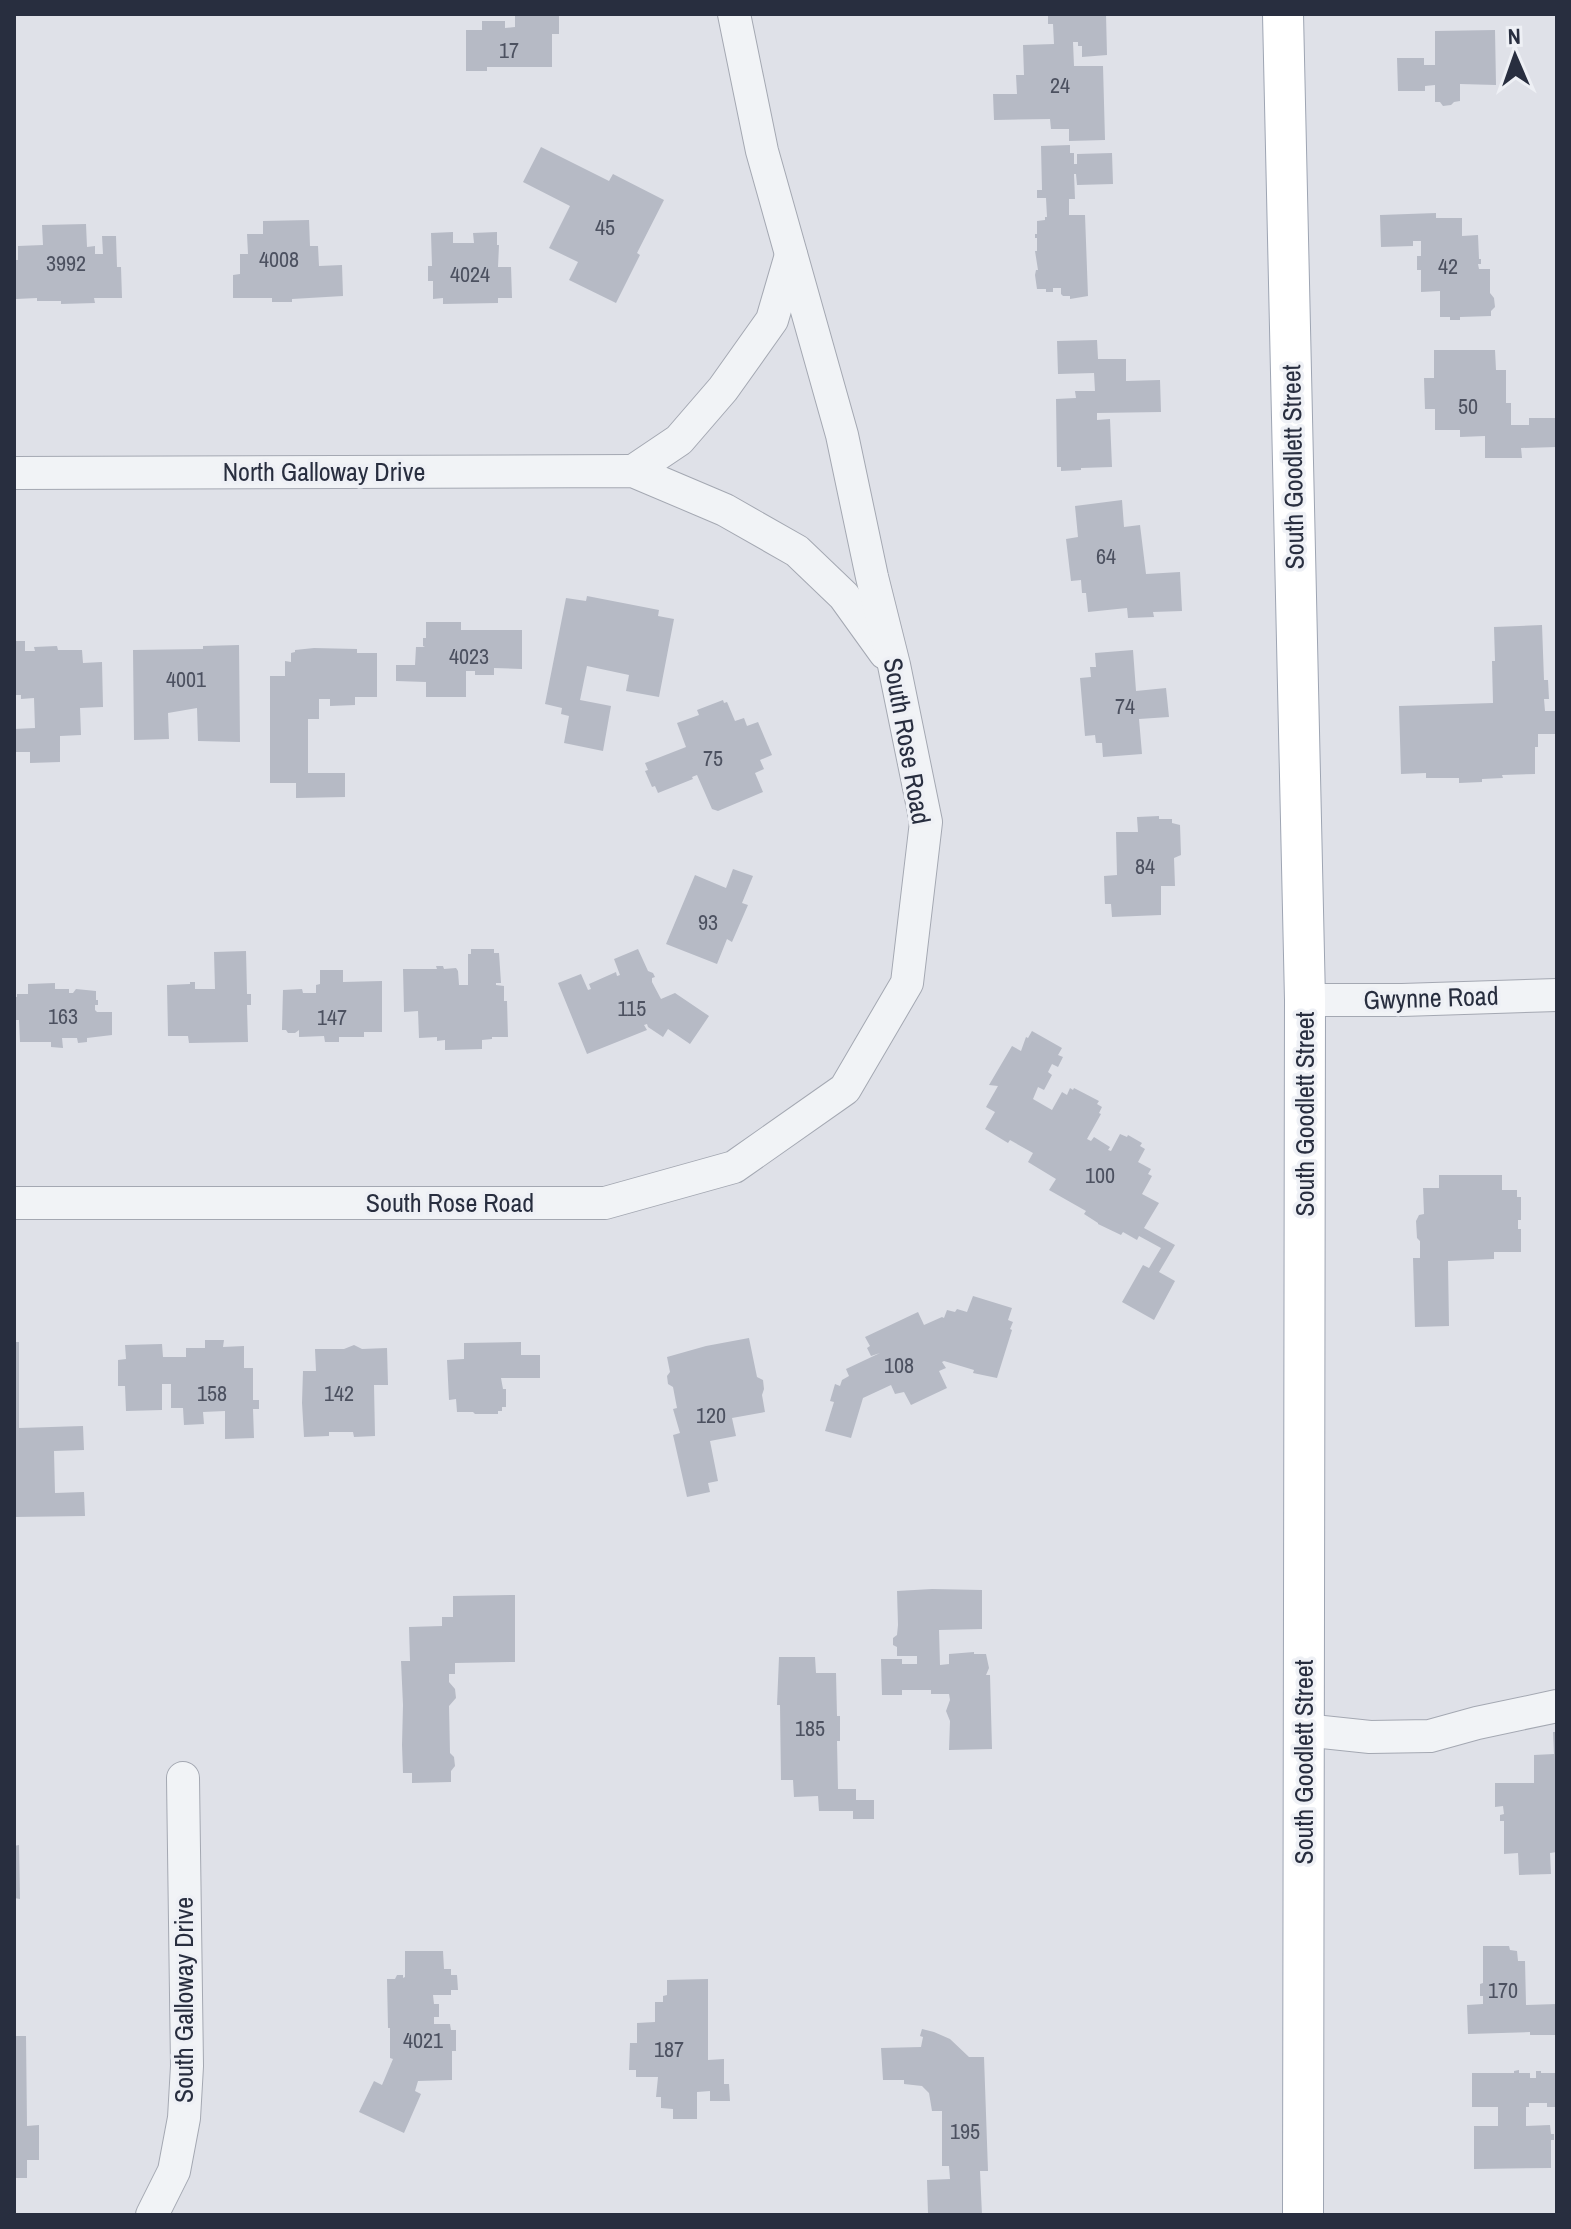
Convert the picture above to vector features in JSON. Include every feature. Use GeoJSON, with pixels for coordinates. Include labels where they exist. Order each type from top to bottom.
{"type":"FeatureCollection","features":[{"type":"Feature","properties":{"kind":"main road","name":"South Goodlett Street"},"geometry":{"type":"LineString","coordinates":[[1283,14],[1305,1000],[1303,2215]]}},
{"type":"Feature","properties":{"kind":"street","name":"South Rose Road"},"geometry":{"type":"LineString","coordinates":[[14,1203],[605,1203],[734,1167],[845,1089],[907,983],[926,822],[842,435],[762,151],[734,14]]}},
{"type":"Feature","properties":{"kind":"street"},"geometry":{"type":"LineString","coordinates":[[633,471],[679,440],[723,389],[772,320],[791,255]]}},
{"type":"Feature","properties":{"kind":"street","name":"North Galloway Drive"},"geometry":{"type":"LineString","coordinates":[[14,473],[633,471],[725,510],[797,551],[844,596],[894,665]]}},
{"type":"Feature","properties":{"kind":"street","name":"Gwynne Road"},"geometry":{"type":"LineString","coordinates":[[1305,1000],[1557,995]]}},
{"type":"Feature","properties":{"kind":"street"},"geometry":{"type":"LineString","coordinates":[[1304,1730],[1370,1737],[1430,1736],[1557,1706]]}},
{"type":"Feature","properties":{"kind":"street","name":"South Galloway Drive"},"geometry":{"type":"LineString","coordinates":[[152,2215],[174,2171],[184,2118],[187,2066],[183,1778]]}},
{"type":"Feature","properties":{"kind":"building"},"geometry":{"type":"Polygon","coordinates":[[[515,14],[559,14],[559,34],[552,34],[552,67],[487,67],[487,71],[466,71],[466,30],[482,30],[482,21],[505,21],[505,28],[515,27],[515,14]]]}},
{"type":"Feature","properties":{"kind":"building"},"geometry":{"type":"Polygon","coordinates":[[[1048,14],[1106,14],[1107,55],[1082,57],[1082,46],[1073,42],[1074,66],[1103,66],[1105,140],[1069,141],[1069,129],[1051,129],[1050,119],[994,120],[993,94],[1017,94],[1016,75],[1024,75],[1023,45],[1054,44],[1053,24],[1048,24],[1048,14]]]}},
{"type":"Feature","properties":{"kind":"building"},"geometry":{"type":"Polygon","coordinates":[[[1495,30],[1496,85],[1460,84],[1460,101],[1443,106],[1435,102],[1435,85],[1425,86],[1425,91],[1398,91],[1397,58],[1424,58],[1424,65],[1435,65],[1435,31],[1495,30]]]}},
{"type":"Feature","properties":{"kind":"building"},"geometry":{"type":"Polygon","coordinates":[[[1070,145],[1074,164],[1077,164],[1077,154],[1112,153],[1113,184],[1077,185],[1074,174],[1075,199],[1069,199],[1069,215],[1085,215],[1088,296],[1070,299],[1070,296],[1061,294],[1061,288],[1053,288],[1053,292],[1037,289],[1035,234],[1037,221],[1047,217],[1046,198],[1037,198],[1037,190],[1042,190],[1041,146],[1070,145]]]}},
{"type":"Feature","properties":{"kind":"building"},"geometry":{"type":"Polygon","coordinates":[[[541,147],[609,181],[613,174],[664,200],[616,303],[569,280],[578,262],[549,248],[570,206],[523,182],[541,147]]]}},
{"type":"Feature","properties":{"kind":"building"},"geometry":{"type":"Polygon","coordinates":[[[1436,213],[1436,218],[1462,218],[1462,236],[1478,235],[1479,269],[1490,269],[1490,293],[1495,307],[1491,316],[1460,317],[1460,320],[1440,317],[1440,291],[1421,292],[1421,270],[1417,270],[1417,256],[1421,256],[1421,241],[1413,241],[1413,246],[1381,247],[1380,215],[1436,213]]]}},
{"type":"Feature","properties":{"kind":"building"},"geometry":{"type":"Polygon","coordinates":[[[309,220],[310,246],[318,246],[319,266],[342,265],[343,296],[292,299],[292,302],[272,302],[272,298],[233,298],[233,275],[240,274],[240,254],[248,254],[247,234],[263,234],[263,221],[309,220]]]}},
{"type":"Feature","properties":{"kind":"building"},"geometry":{"type":"Polygon","coordinates":[[[86,224],[87,247],[95,246],[95,254],[103,254],[102,236],[116,236],[122,298],[94,298],[95,303],[61,304],[61,301],[37,301],[37,298],[16,299],[15,260],[18,260],[18,246],[43,245],[42,225],[86,224]]]}},
{"type":"Feature","properties":{"kind":"building"},"geometry":{"type":"Polygon","coordinates":[[[453,232],[453,243],[474,243],[473,233],[497,232],[498,267],[511,267],[512,298],[498,298],[498,303],[443,304],[443,298],[433,299],[433,281],[428,281],[428,266],[432,266],[431,233],[453,232]]]}},
{"type":"Feature","properties":{"kind":"building"},"geometry":{"type":"Polygon","coordinates":[[[1097,340],[1098,359],[1126,359],[1126,381],[1160,380],[1161,412],[1097,413],[1097,420],[1110,419],[1112,467],[1061,471],[1061,467],[1057,467],[1056,399],[1076,398],[1075,391],[1095,391],[1094,373],[1058,374],[1057,341],[1097,340]]]}},
{"type":"Feature","properties":{"kind":"building"},"geometry":{"type":"Polygon","coordinates":[[[1434,350],[1495,350],[1496,370],[1506,370],[1506,403],[1511,403],[1511,425],[1529,425],[1529,418],[1557,418],[1557,447],[1521,448],[1522,458],[1485,458],[1485,436],[1460,437],[1460,430],[1435,430],[1435,409],[1425,409],[1424,378],[1434,378],[1434,350]]]}},
{"type":"Feature","properties":{"kind":"building"},"geometry":{"type":"Polygon","coordinates":[[[1122,500],[1124,527],[1140,525],[1146,574],[1180,572],[1182,611],[1153,612],[1154,617],[1128,618],[1127,608],[1088,612],[1081,580],[1071,581],[1066,539],[1078,537],[1075,506],[1122,500]]]}},
{"type":"Feature","properties":{"kind":"building"},"geometry":{"type":"Polygon","coordinates":[[[587,596],[659,610],[658,616],[674,619],[659,697],[626,691],[629,675],[587,666],[580,700],[611,706],[603,751],[564,743],[569,716],[561,714],[562,708],[545,704],[566,598],[586,601],[587,596]]]}},
{"type":"Feature","properties":{"kind":"building"},"geometry":{"type":"Polygon","coordinates":[[[426,622],[461,622],[461,630],[522,630],[522,669],[494,668],[494,675],[475,675],[475,671],[466,671],[466,697],[426,697],[426,682],[396,681],[396,665],[415,665],[416,647],[425,647],[426,622]]]}},
{"type":"Feature","properties":{"kind":"building"},"geometry":{"type":"Polygon","coordinates":[[[1542,625],[1544,680],[1548,680],[1549,699],[1544,699],[1545,711],[1557,711],[1557,734],[1538,734],[1535,774],[1502,775],[1503,778],[1482,779],[1482,782],[1459,783],[1459,778],[1426,778],[1426,773],[1401,774],[1399,706],[1493,703],[1494,627],[1542,625]]]}},
{"type":"Feature","properties":{"kind":"building"},"geometry":{"type":"Polygon","coordinates":[[[14,641],[25,641],[25,651],[35,651],[34,647],[57,646],[58,650],[82,650],[83,663],[102,662],[103,707],[80,708],[81,735],[60,736],[60,762],[30,763],[30,752],[14,752],[14,729],[35,728],[34,698],[21,699],[21,695],[14,695],[14,641]]]}},
{"type":"Feature","properties":{"kind":"building"},"geometry":{"type":"Polygon","coordinates":[[[239,645],[240,742],[198,741],[197,708],[168,713],[169,739],[134,740],[133,650],[239,645]]]}},
{"type":"Feature","properties":{"kind":"building"},"geometry":{"type":"Polygon","coordinates":[[[357,649],[357,653],[377,653],[377,697],[355,697],[355,705],[330,706],[330,699],[319,699],[319,719],[308,719],[308,773],[345,773],[345,797],[296,798],[296,783],[270,783],[270,676],[285,676],[285,661],[291,662],[291,653],[295,650],[357,649]]]}},
{"type":"Feature","properties":{"kind":"building"},"geometry":{"type":"Polygon","coordinates":[[[1133,650],[1136,691],[1166,688],[1169,717],[1139,719],[1142,754],[1103,757],[1102,743],[1096,743],[1095,735],[1085,736],[1080,678],[1091,677],[1090,667],[1096,667],[1095,653],[1133,650]]]}},
{"type":"Feature","properties":{"kind":"building"},"geometry":{"type":"Polygon","coordinates":[[[723,700],[727,702],[735,721],[744,718],[747,726],[758,722],[772,755],[760,760],[764,769],[755,773],[763,792],[718,811],[712,809],[697,775],[658,793],[645,771],[648,770],[645,763],[686,747],[677,723],[699,715],[697,710],[723,700]]]}},
{"type":"Feature","properties":{"kind":"building"},"geometry":{"type":"Polygon","coordinates":[[[1159,816],[1159,819],[1172,819],[1172,823],[1180,825],[1181,855],[1174,858],[1175,886],[1161,886],[1161,915],[1112,917],[1111,904],[1105,904],[1104,876],[1117,875],[1116,832],[1138,832],[1137,817],[1159,816]]]}},
{"type":"Feature","properties":{"kind":"building"},"geometry":{"type":"Polygon","coordinates":[[[733,869],[753,876],[742,903],[748,905],[732,942],[727,939],[717,964],[666,944],[695,875],[726,888],[733,869]]]}},
{"type":"Feature","properties":{"kind":"building"},"geometry":{"type":"Polygon","coordinates":[[[471,949],[494,949],[494,953],[499,953],[501,983],[496,985],[504,986],[508,1037],[482,1040],[482,1049],[445,1050],[445,1040],[419,1038],[418,1011],[404,1012],[403,969],[456,968],[459,985],[468,985],[468,954],[471,954],[471,949]]]}},
{"type":"Feature","properties":{"kind":"building"},"geometry":{"type":"Polygon","coordinates":[[[638,949],[648,971],[655,977],[652,982],[661,999],[675,993],[709,1016],[690,1044],[668,1029],[663,1037],[647,1024],[644,1025],[647,1030],[587,1054],[558,983],[581,974],[588,990],[591,989],[589,984],[616,972],[617,976],[620,975],[614,959],[638,949]]]}},
{"type":"Feature","properties":{"kind":"building"},"geometry":{"type":"Polygon","coordinates":[[[246,951],[247,994],[251,994],[251,1005],[247,1005],[248,1042],[189,1043],[188,1036],[168,1036],[167,985],[195,982],[195,989],[215,989],[214,952],[246,951]]]}},
{"type":"Feature","properties":{"kind":"building"},"geometry":{"type":"Polygon","coordinates":[[[320,970],[343,970],[343,982],[382,981],[382,1032],[364,1032],[364,1037],[339,1037],[339,1042],[325,1042],[324,1036],[299,1037],[299,1030],[288,1033],[282,1030],[283,990],[302,989],[303,993],[316,993],[320,970]]]}},
{"type":"Feature","properties":{"kind":"building"},"geometry":{"type":"Polygon","coordinates":[[[55,983],[55,989],[69,989],[69,993],[76,989],[96,991],[98,1005],[95,1005],[95,1010],[112,1012],[112,1035],[87,1038],[87,1042],[78,1043],[77,1038],[62,1038],[63,1048],[51,1047],[51,1042],[20,1042],[19,1020],[14,1020],[14,997],[28,994],[28,984],[55,983]]]}},
{"type":"Feature","properties":{"kind":"building"},"geometry":{"type":"Polygon","coordinates":[[[1032,1031],[1062,1048],[1058,1055],[1063,1057],[1058,1067],[1052,1064],[1048,1072],[1052,1075],[1044,1090],[1038,1087],[1033,1099],[1052,1110],[1062,1092],[1067,1095],[1070,1088],[1074,1088],[1099,1101],[1097,1104],[1102,1107],[1087,1139],[1091,1141],[1094,1137],[1110,1147],[1108,1150],[1111,1151],[1120,1134],[1128,1135],[1142,1143],[1140,1146],[1145,1149],[1138,1162],[1151,1169],[1148,1174],[1152,1176],[1142,1194],[1159,1203],[1144,1228],[1175,1245],[1159,1272],[1175,1281],[1154,1320],[1122,1302],[1143,1265],[1149,1268],[1161,1248],[1139,1236],[1137,1240],[1098,1224],[1084,1214],[1086,1211],[1049,1190],[1056,1179],[1028,1162],[1033,1153],[985,1129],[995,1112],[986,1107],[998,1086],[989,1085],[1012,1046],[1021,1051],[1032,1031]]]}},
{"type":"Feature","properties":{"kind":"building"},"geometry":{"type":"Polygon","coordinates":[[[1439,1175],[1502,1175],[1502,1190],[1517,1190],[1517,1197],[1521,1197],[1518,1229],[1521,1229],[1521,1252],[1494,1252],[1494,1259],[1448,1261],[1449,1326],[1415,1327],[1413,1258],[1420,1258],[1416,1221],[1419,1215],[1424,1214],[1423,1188],[1439,1188],[1439,1175]]]}},
{"type":"Feature","properties":{"kind":"building"},"geometry":{"type":"Polygon","coordinates":[[[973,1296],[1012,1308],[1008,1320],[1013,1322],[1012,1330],[997,1378],[973,1373],[974,1370],[944,1361],[946,1368],[939,1371],[947,1388],[911,1405],[904,1392],[895,1394],[891,1385],[863,1398],[851,1438],[825,1431],[834,1402],[830,1401],[835,1384],[840,1386],[842,1380],[849,1376],[846,1369],[880,1353],[871,1356],[865,1337],[918,1312],[924,1325],[944,1318],[947,1310],[967,1312],[973,1296]]]}},
{"type":"Feature","properties":{"kind":"building"},"geometry":{"type":"Polygon","coordinates":[[[749,1338],[757,1377],[763,1380],[765,1412],[732,1418],[736,1436],[710,1441],[718,1481],[708,1483],[710,1492],[687,1497],[673,1435],[680,1433],[673,1409],[677,1408],[673,1387],[668,1384],[670,1372],[667,1357],[749,1338]]]}},
{"type":"Feature","properties":{"kind":"building"},"geometry":{"type":"Polygon","coordinates":[[[205,1340],[224,1340],[223,1347],[244,1346],[244,1368],[253,1368],[253,1400],[259,1400],[259,1409],[253,1409],[254,1438],[225,1439],[225,1411],[203,1412],[204,1424],[184,1425],[183,1408],[171,1408],[171,1384],[162,1384],[162,1410],[126,1411],[125,1386],[118,1386],[118,1360],[126,1359],[125,1345],[162,1344],[163,1357],[186,1357],[186,1348],[205,1348],[205,1340]]]}},
{"type":"Feature","properties":{"kind":"building"},"geometry":{"type":"Polygon","coordinates":[[[14,1342],[19,1342],[19,1428],[83,1426],[84,1450],[54,1451],[55,1493],[84,1492],[85,1516],[14,1517],[14,1342]]]}},
{"type":"Feature","properties":{"kind":"building"},"geometry":{"type":"Polygon","coordinates":[[[521,1342],[521,1355],[540,1355],[540,1378],[501,1378],[503,1389],[506,1389],[506,1407],[502,1407],[498,1414],[457,1412],[456,1399],[449,1400],[447,1360],[464,1359],[464,1343],[521,1342]]]}},
{"type":"Feature","properties":{"kind":"building"},"geometry":{"type":"Polygon","coordinates":[[[354,1345],[362,1349],[387,1348],[388,1385],[374,1385],[375,1436],[354,1437],[353,1432],[329,1432],[329,1436],[304,1437],[303,1371],[316,1371],[315,1349],[344,1349],[354,1345]]]}},
{"type":"Feature","properties":{"kind":"building"},"geometry":{"type":"Polygon","coordinates":[[[982,1590],[982,1629],[939,1630],[940,1665],[949,1664],[949,1654],[986,1654],[989,1668],[986,1675],[990,1675],[992,1749],[949,1750],[950,1721],[946,1711],[949,1694],[931,1694],[931,1690],[902,1690],[902,1695],[882,1695],[881,1659],[902,1659],[902,1664],[917,1664],[917,1656],[897,1656],[897,1647],[893,1645],[898,1625],[897,1591],[982,1590]]]}},
{"type":"Feature","properties":{"kind":"building"},"geometry":{"type":"Polygon","coordinates":[[[515,1595],[515,1662],[455,1663],[455,1674],[449,1674],[456,1698],[449,1706],[450,1753],[455,1766],[451,1771],[451,1782],[412,1783],[412,1773],[403,1773],[402,1745],[401,1661],[410,1661],[409,1627],[442,1626],[442,1617],[453,1617],[453,1596],[515,1595]]]}},
{"type":"Feature","properties":{"kind":"building"},"geometry":{"type":"Polygon","coordinates":[[[779,1657],[815,1657],[816,1673],[836,1673],[837,1716],[840,1716],[838,1789],[856,1789],[856,1800],[874,1800],[874,1819],[853,1819],[853,1811],[819,1811],[818,1796],[794,1797],[793,1780],[781,1780],[780,1705],[777,1705],[779,1657]]]}},
{"type":"Feature","properties":{"kind":"building"},"geometry":{"type":"Polygon","coordinates":[[[1553,1732],[1557,1732],[1557,1852],[1550,1853],[1551,1874],[1519,1875],[1518,1853],[1504,1854],[1504,1821],[1500,1821],[1500,1815],[1504,1814],[1503,1806],[1495,1807],[1495,1783],[1534,1783],[1534,1755],[1554,1754],[1553,1732]]]}},
{"type":"Feature","properties":{"kind":"building"},"geometry":{"type":"Polygon","coordinates":[[[19,1845],[20,1899],[14,1898],[14,1846],[19,1845]]]}},
{"type":"Feature","properties":{"kind":"building"},"geometry":{"type":"Polygon","coordinates":[[[1483,1946],[1509,1946],[1510,1950],[1517,1951],[1518,1961],[1525,1961],[1526,2005],[1557,2004],[1557,2035],[1530,2035],[1530,2032],[1468,2034],[1467,2005],[1483,2004],[1480,1984],[1483,1983],[1483,1946]]]}},
{"type":"Feature","properties":{"kind":"building"},"geometry":{"type":"Polygon","coordinates":[[[405,1951],[443,1951],[444,1969],[451,1969],[451,1975],[457,1975],[458,1990],[451,1990],[451,1995],[433,1995],[434,2004],[439,2004],[439,2017],[434,2017],[434,2024],[450,2024],[451,2030],[456,2030],[452,2080],[418,2081],[415,2091],[421,2094],[404,2133],[359,2112],[374,2081],[382,2085],[393,2059],[390,2058],[387,1979],[395,1979],[397,1975],[405,1977],[405,1951]]]}},
{"type":"Feature","properties":{"kind":"building"},"geometry":{"type":"Polygon","coordinates":[[[708,1979],[708,2060],[724,2059],[724,2084],[729,2084],[730,2101],[710,2101],[710,2091],[697,2092],[697,2119],[673,2119],[673,2109],[661,2108],[661,2097],[656,2097],[658,2077],[636,2077],[636,2070],[629,2070],[630,2043],[637,2043],[637,2023],[655,2022],[655,2002],[663,2002],[663,1996],[667,1995],[667,1980],[708,1979]]]}},
{"type":"Feature","properties":{"kind":"building"},"geometry":{"type":"Polygon","coordinates":[[[922,2029],[950,2039],[969,2057],[984,2057],[988,2171],[980,2171],[982,2215],[928,2213],[927,2180],[950,2179],[949,2166],[942,2166],[942,2111],[932,2111],[929,2093],[922,2086],[904,2084],[904,2080],[883,2080],[881,2048],[921,2047],[922,2029]]]}},
{"type":"Feature","properties":{"kind":"building"},"geometry":{"type":"Polygon","coordinates":[[[14,2036],[26,2036],[27,2126],[39,2125],[39,2160],[27,2160],[27,2178],[14,2178],[14,2036]]]}},
{"type":"Feature","properties":{"kind":"building"},"geometry":{"type":"Polygon","coordinates":[[[1519,2070],[1519,2073],[1530,2073],[1530,2078],[1536,2078],[1536,2071],[1557,2073],[1557,2107],[1547,2107],[1547,2103],[1529,2103],[1526,2107],[1526,2126],[1550,2125],[1551,2134],[1554,2134],[1554,2140],[1551,2140],[1551,2168],[1474,2169],[1474,2126],[1498,2126],[1498,2107],[1472,2107],[1472,2073],[1514,2073],[1519,2070]]]}}]}
